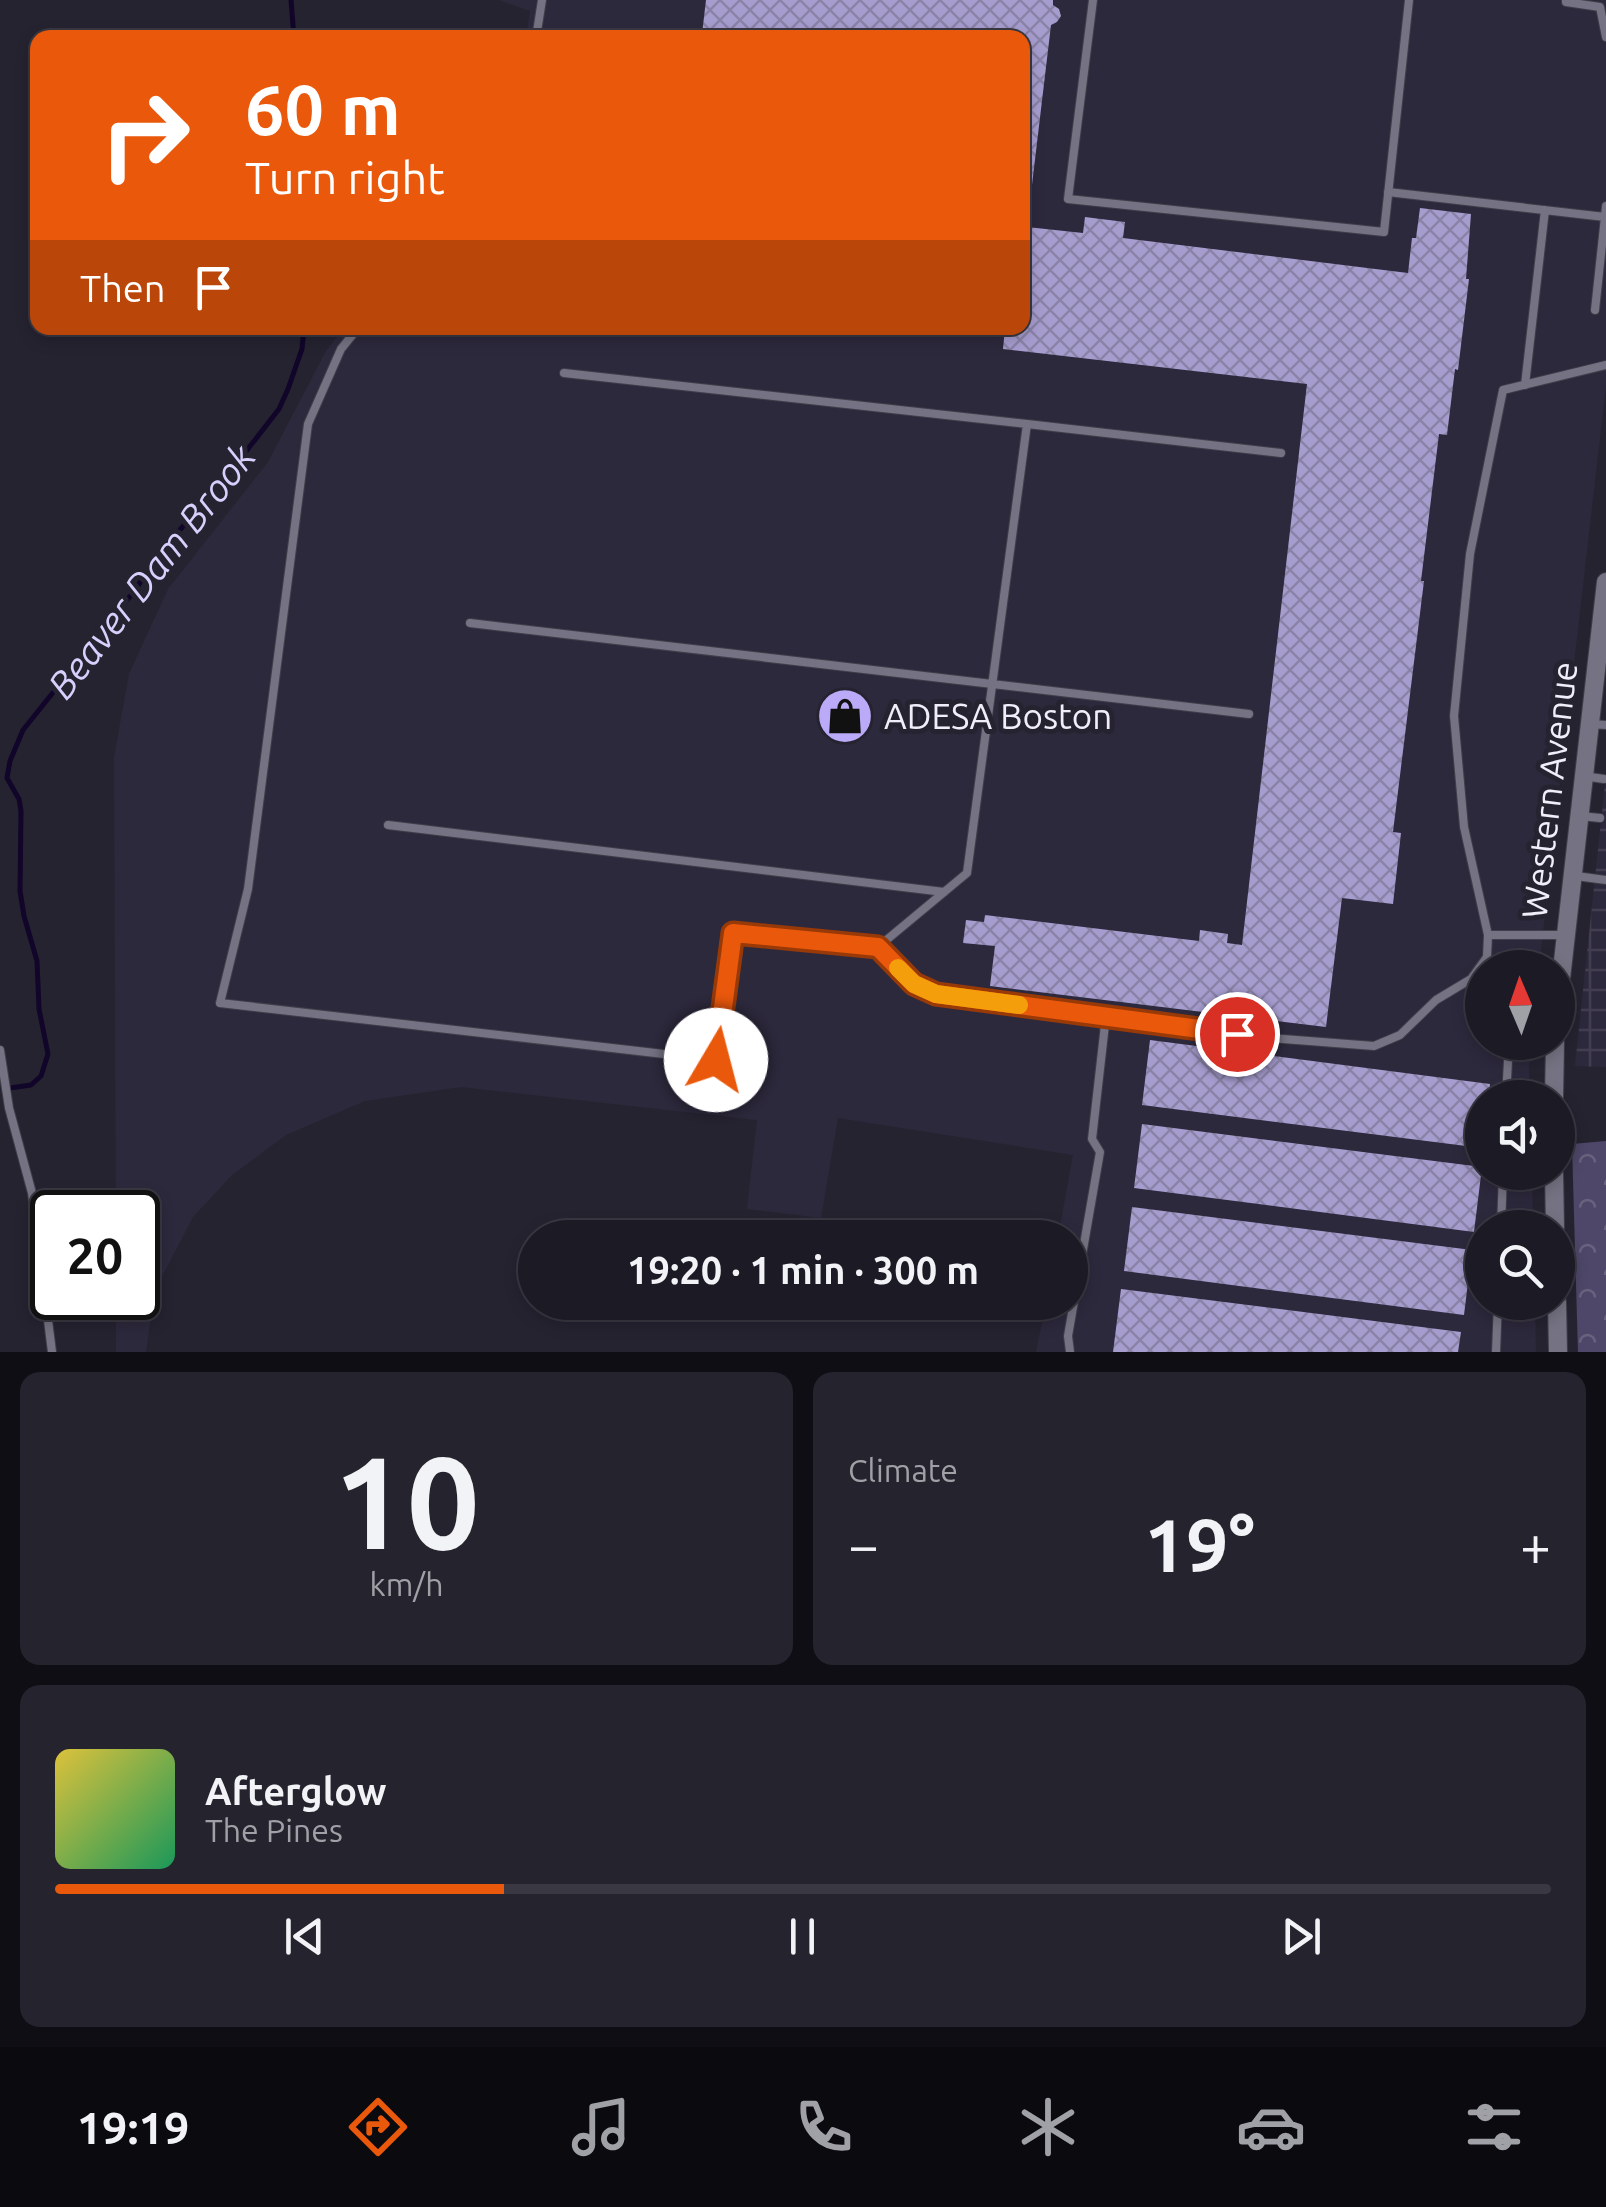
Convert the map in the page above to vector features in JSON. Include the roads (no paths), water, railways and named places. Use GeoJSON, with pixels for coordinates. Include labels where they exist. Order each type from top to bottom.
{"type":"FeatureCollection","features":[{"type":"Feature","properties":{"kind":"street","name":"Western Avenue"},"geometry":{"type":"LineString","coordinates":[[1563,950],[1583,776],[1598,724],[1606,582]]}},
{"type":"Feature","properties":{"kind":"street"},"geometry":{"type":"LineString","coordinates":[[1557,1320],[1558,1352]]}},
{"type":"Feature","properties":{"kind":"lane"},"geometry":{"type":"LineString","coordinates":[[537,30],[542,0]]}},
{"type":"Feature","properties":{"kind":"lane"},"geometry":{"type":"LineString","coordinates":[[1094,0],[1068,199],[1384,232],[1409,0]]}},
{"type":"Feature","properties":{"kind":"lane"},"geometry":{"type":"LineString","coordinates":[[1566,0],[1600,7],[1606,37]]}},
{"type":"Feature","properties":{"kind":"lane"},"geometry":{"type":"LineString","coordinates":[[1388,192],[1605,217]]}},
{"type":"Feature","properties":{"kind":"lane"},"geometry":{"type":"LineString","coordinates":[[1594,310],[1606,206]]}},
{"type":"Feature","properties":{"kind":"lane"},"geometry":{"type":"LineString","coordinates":[[1524,385],[1545,210]]}},
{"type":"Feature","properties":{"kind":"lane"},"geometry":{"type":"LineString","coordinates":[[352,335],[341,349],[308,424],[248,889],[220,1003],[716,1060],[733,933],[878,947],[914,984],[936,994],[1270,1038],[1374,1046],[1400,1035],[1436,1000],[1465,983]]}},
{"type":"Feature","properties":{"kind":"lane"},"geometry":{"type":"LineString","coordinates":[[1487,950],[1488,935],[1464,827],[1454,716],[1470,554],[1503,390],[1606,365]]}},
{"type":"Feature","properties":{"kind":"lane"},"geometry":{"type":"LineString","coordinates":[[564,374],[1280,453]]}},
{"type":"Feature","properties":{"kind":"lane"},"geometry":{"type":"LineString","coordinates":[[878,947],[967,873],[1027,424]]}},
{"type":"Feature","properties":{"kind":"lane"},"geometry":{"type":"LineString","coordinates":[[470,622],[1249,714]]}},
{"type":"Feature","properties":{"kind":"lane"},"geometry":{"type":"LineString","coordinates":[[1583,776],[1604,779]]}},
{"type":"Feature","properties":{"kind":"lane"},"geometry":{"type":"LineString","coordinates":[[1578,816],[1600,818]]}},
{"type":"Feature","properties":{"kind":"lane"},"geometry":{"type":"LineString","coordinates":[[388,825],[944,892]]}},
{"type":"Feature","properties":{"kind":"lane"},"geometry":{"type":"LineString","coordinates":[[1571,876],[1606,880]]}},
{"type":"Feature","properties":{"kind":"lane"},"geometry":{"type":"LineString","coordinates":[[1488,935],[1564,935]]}},
{"type":"Feature","properties":{"kind":"lane"},"geometry":{"type":"LineString","coordinates":[[1070,1352],[1068,1336],[1100,1152],[1092,1138],[1106,1016]]}},
{"type":"Feature","properties":{"kind":"lane"},"geometry":{"type":"LineString","coordinates":[[0,1050],[9,1108],[32,1193],[52,1352]]}},
{"type":"Feature","properties":{"kind":"lane"},"geometry":{"type":"LineString","coordinates":[[1496,1352],[1497,1320]]}},
{"type":"Feature","properties":{"kind":"waterway","name":"Beaver Dam Brook"},"geometry":{"type":"LineString","coordinates":[[291,0],[293,30]]}},
{"type":"Feature","properties":{"kind":"waterway","name":"Beaver Dam Brook"},"geometry":{"type":"LineString","coordinates":[[10,1088],[31,1085],[41,1076],[48,1054],[39,1009],[37,961],[20,891],[21,811],[7,778],[10,761],[23,730],[161,552],[279,409],[302,349],[303,335]]}},
{"type":"Feature","properties":{"kind":"place","name":"ADESA Boston"},"geometry":{"type":"Point","coordinates":[845,716]}}]}
